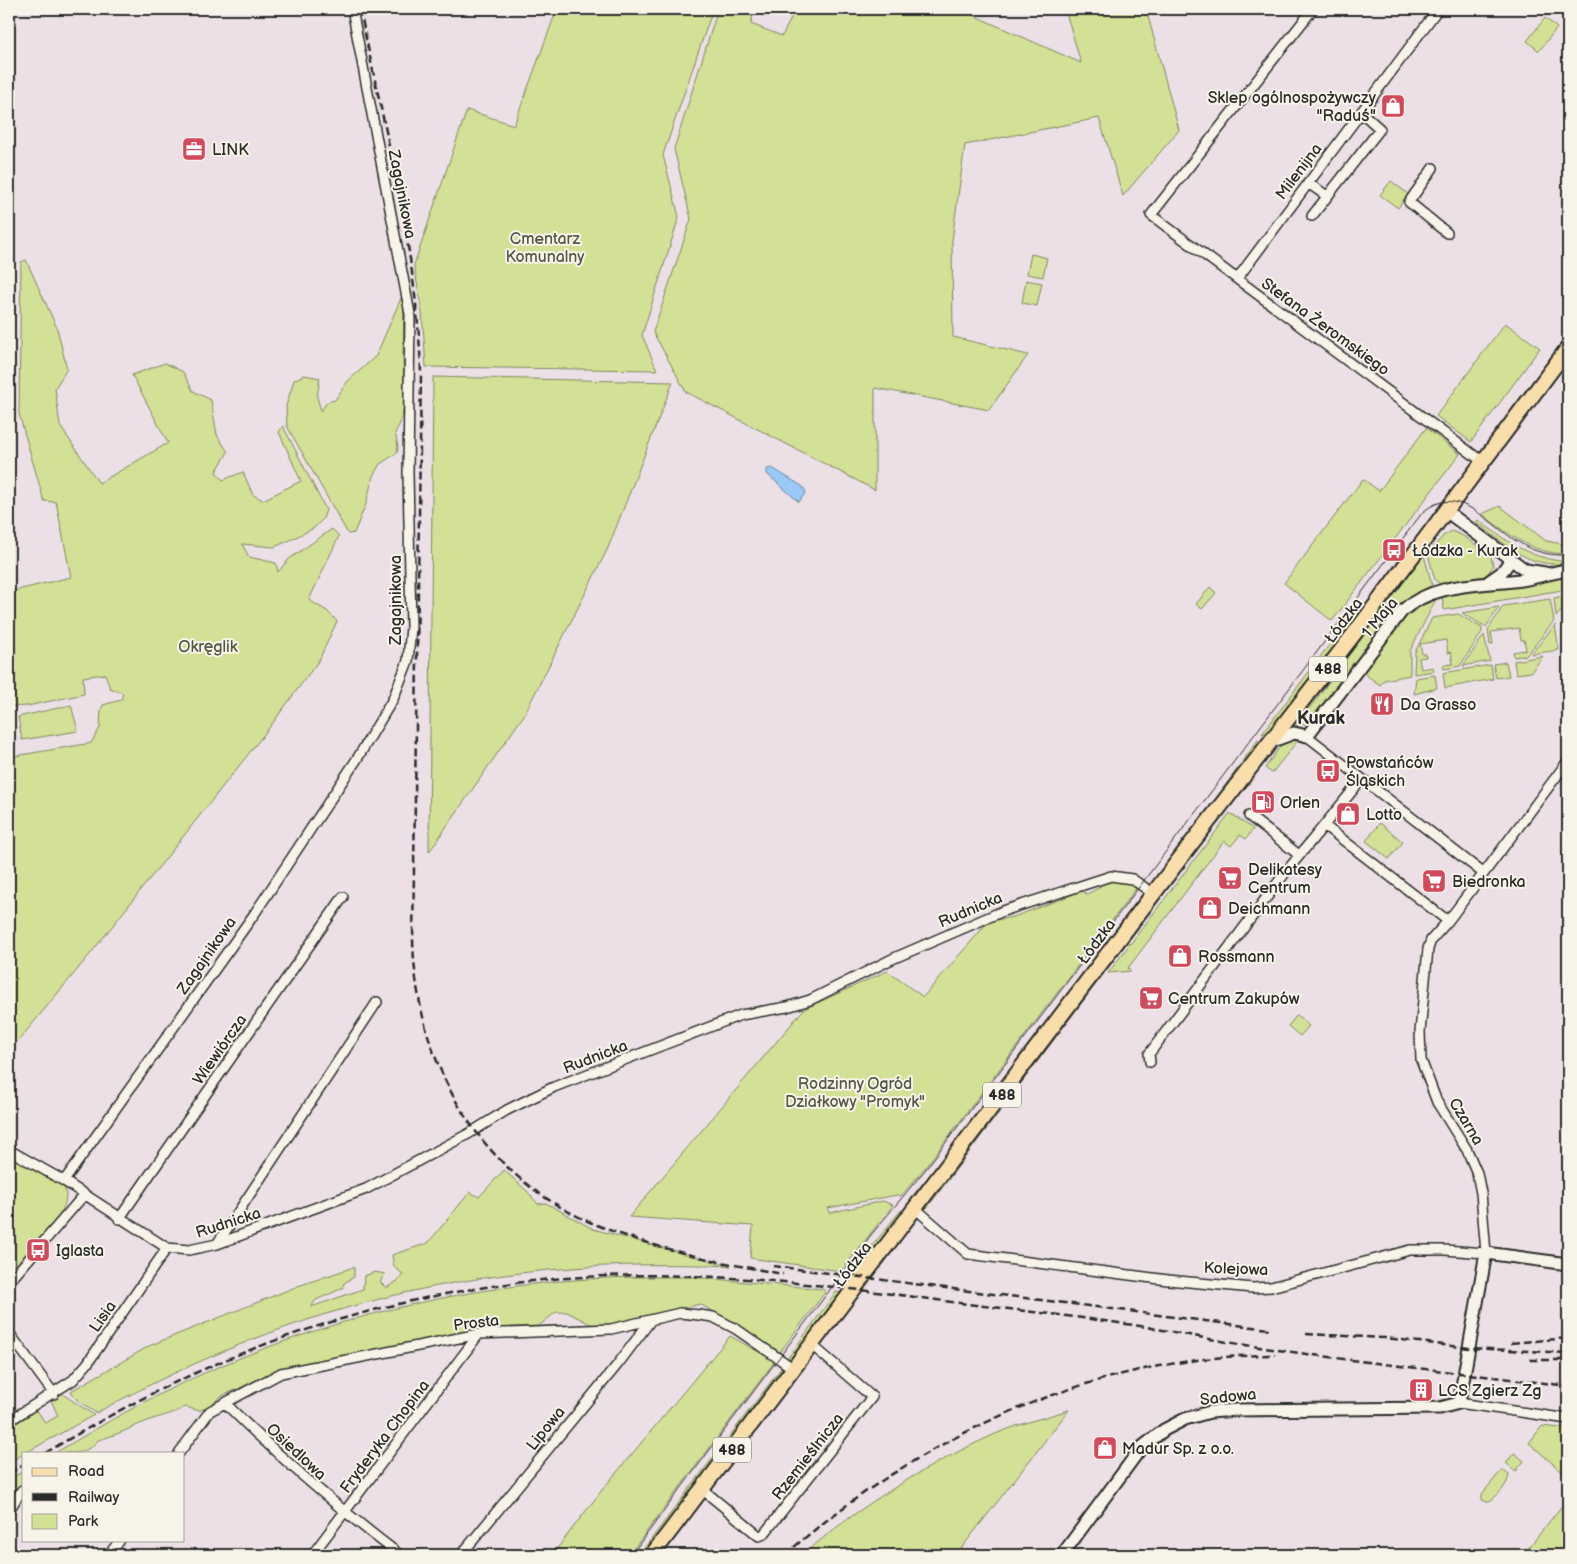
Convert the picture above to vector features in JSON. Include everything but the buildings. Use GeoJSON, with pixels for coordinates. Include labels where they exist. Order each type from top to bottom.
{"type":"FeatureCollection","features":[{"type":"Feature","properties":{"kind":"main road","name":"Łódzka"},"geometry":{"type":"LineString","coordinates":[[652,1555],[1270,742],[1349,642],[1568,348]]}},
{"type":"Feature","properties":{"kind":"street","name":"Zagajnikowa"},"geometry":{"type":"LineString","coordinates":[[64,1181],[255,912],[347,775],[393,699],[408,661],[411,627],[408,472],[410,314],[352,9]]}},
{"type":"Feature","properties":{"kind":"street","name":"Stefana Żeromskiego"},"geometry":{"type":"LineString","coordinates":[[1313,9],[1151,215],[1483,462]]}},
{"type":"Feature","properties":{"kind":"street","name":"Milenijna"},"geometry":{"type":"LineString","coordinates":[[1237,280],[1438,9]]}},
{"type":"Feature","properties":{"kind":"street"},"geometry":{"type":"LineString","coordinates":[[1312,216],[1380,129],[1361,112]]}},
{"type":"Feature","properties":{"kind":"street"},"geometry":{"type":"LineString","coordinates":[[1433,168],[1408,202],[1447,232]]}},
{"type":"Feature","properties":{"kind":"street"},"geometry":{"type":"LineString","coordinates":[[1308,183],[1327,196]]}},
{"type":"Feature","properties":{"kind":"street","name":"1 Maja"},"geometry":{"type":"LineString","coordinates":[[1446,511],[1526,570],[1552,572]]}},
{"type":"Feature","properties":{"kind":"street"},"geometry":{"type":"LineString","coordinates":[[1483,584],[1502,573],[1512,560]]}},
{"type":"Feature","properties":{"kind":"street","name":"1 Maja"},"geometry":{"type":"LineString","coordinates":[[1307,736],[1409,606],[1431,593],[1528,579],[1552,572],[1568,570]]}},
{"type":"Feature","properties":{"kind":"street"},"geometry":{"type":"LineString","coordinates":[[1270,742],[1294,733],[1307,736],[1483,872],[1568,761]]}},
{"type":"Feature","properties":{"kind":"street"},"geometry":{"type":"LineString","coordinates":[[1150,1062],[1149,1054],[1300,855],[1362,779]]}},
{"type":"Feature","properties":{"kind":"street"},"geometry":{"type":"LineString","coordinates":[[1249,816],[1300,855]]}},
{"type":"Feature","properties":{"kind":"street"},"geometry":{"type":"LineString","coordinates":[[1325,826],[1448,921]]}},
{"type":"Feature","properties":{"kind":"street","name":"Czarna"},"geometry":{"type":"LineString","coordinates":[[1460,1403],[1486,1253],[1481,1193],[1477,1173],[1467,1150],[1442,1112],[1429,1086],[1420,1051],[1420,1032],[1428,949],[1432,940],[1483,872]]}},
{"type":"Feature","properties":{"kind":"street","name":"Rudnicka"},"geometry":{"type":"LineString","coordinates":[[9,1150],[64,1181],[167,1248],[189,1250],[217,1244],[381,1182],[508,1110],[554,1087],[741,1015],[787,1007],[810,1000],[892,959],[1003,911],[1111,876],[1132,879],[1154,894]]}},
{"type":"Feature","properties":{"kind":"street","name":"Wiewiórcza"},"geometry":{"type":"LineString","coordinates":[[119,1218],[343,896]]}},
{"type":"Feature","properties":{"kind":"street"},"geometry":{"type":"LineString","coordinates":[[217,1244],[377,1002]]}},
{"type":"Feature","properties":{"kind":"street"},"geometry":{"type":"LineString","coordinates":[[9,1282],[84,1195]]}},
{"type":"Feature","properties":{"kind":"street","name":"Kolejowa"},"geometry":{"type":"LineString","coordinates":[[916,1208],[968,1254],[1158,1279],[1253,1288],[1271,1287],[1410,1250],[1486,1253],[1568,1264]]}},
{"type":"Feature","properties":{"kind":"street","name":"Lisia"},"geometry":{"type":"LineString","coordinates":[[9,1421],[54,1394],[73,1380],[87,1364],[167,1248]]}},
{"type":"Feature","properties":{"kind":"street","name":"Prosta"},"geometry":{"type":"LineString","coordinates":[[180,1452],[204,1416],[253,1386],[289,1370],[480,1334],[611,1329],[680,1313],[713,1317],[744,1334],[794,1368]]}},
{"type":"Feature","properties":{"kind":"street","name":"Lipowa"},"geometry":{"type":"LineString","coordinates":[[461,1555],[651,1320]]}},
{"type":"Feature","properties":{"kind":"street"},"geometry":{"type":"LineString","coordinates":[[9,1333],[54,1394]]}},
{"type":"Feature","properties":{"kind":"street","name":"Fryderyka Chopina"},"geometry":{"type":"LineString","coordinates":[[312,1555],[480,1334]]}},
{"type":"Feature","properties":{"kind":"street","name":"Rzemieślnicza"},"geometry":{"type":"LineString","coordinates":[[702,1489],[759,1536],[764,1534],[872,1397],[812,1345]]}},
{"type":"Feature","properties":{"kind":"street","name":"Osiedlowa"},"geometry":{"type":"LineString","coordinates":[[225,1403],[290,1466],[344,1513],[400,1555]]}},
{"type":"Feature","properties":{"kind":"street"},"geometry":{"type":"LineString","coordinates":[[1460,1403],[1568,1419]]}},
{"type":"Feature","properties":{"kind":"street","name":"Sadowa"},"geometry":{"type":"LineString","coordinates":[[1062,1555],[1141,1448],[1164,1430],[1185,1419],[1210,1412],[1236,1410],[1440,1408],[1460,1403]]}},
{"type":"Feature","properties":{"kind":"street"},"geometry":{"type":"LineString","coordinates":[[9,1510],[22,1490]]}},
{"type":"Feature","properties":{"kind":"street"},"geometry":{"type":"LineString","coordinates":[[109,1555],[119,1542]]}},
{"type":"Feature","properties":{"kind":"green space","name":"Cmentarz Komunalny"},"geometry":{"type":"Polygon","coordinates":[[[557,9],[713,9],[663,155],[679,217],[642,335],[657,370],[426,367],[422,312],[414,265],[467,110],[514,125],[557,9]]]}},
{"type":"Feature","properties":{"kind":"green space"},"geometry":{"type":"Polygon","coordinates":[[[718,9],[754,9],[751,24],[782,36],[796,9],[965,9],[966,12],[1081,63],[1065,9],[1146,9],[1179,130],[1123,196],[1099,118],[965,145],[952,240],[953,337],[1028,355],[989,410],[875,388],[875,490],[686,392],[653,332],[691,219],[674,149],[718,9]]]}},
{"type":"Feature","properties":{"kind":"green space"},"geometry":{"type":"Polygon","coordinates":[[[1545,18],[1557,28],[1539,51],[1527,41],[1545,18]]]}},
{"type":"Feature","properties":{"kind":"green space"},"geometry":{"type":"Polygon","coordinates":[[[1391,181],[1408,194],[1398,208],[1380,195],[1391,181]]]}},
{"type":"Feature","properties":{"kind":"green space"},"geometry":{"type":"Polygon","coordinates":[[[1031,254],[1047,258],[1043,277],[1027,274],[1031,254]]]}},
{"type":"Feature","properties":{"kind":"green space","name":"Okręglik"},"geometry":{"type":"Polygon","coordinates":[[[26,260],[57,328],[67,369],[55,388],[60,426],[99,483],[168,443],[132,375],[165,363],[183,372],[193,391],[211,400],[217,435],[228,452],[216,472],[223,480],[243,472],[253,495],[263,500],[301,481],[279,432],[283,426],[326,510],[323,519],[314,528],[274,547],[242,544],[249,557],[276,563],[278,572],[289,559],[332,529],[339,536],[309,600],[327,611],[337,621],[319,660],[269,728],[87,958],[9,1052],[9,757],[91,743],[100,728],[103,705],[121,700],[123,693],[110,688],[105,674],[83,677],[84,694],[27,706],[9,707],[9,592],[71,577],[56,502],[44,501],[19,414],[21,262],[26,260]]]}},
{"type":"Feature","properties":{"kind":"green space"},"geometry":{"type":"Polygon","coordinates":[[[1026,280],[1042,283],[1037,306],[1022,303],[1026,280]]]}},
{"type":"Feature","properties":{"kind":"green space"},"geometry":{"type":"Polygon","coordinates":[[[401,298],[404,299],[404,406],[395,432],[398,447],[397,453],[380,464],[373,476],[366,504],[354,533],[348,534],[287,426],[286,406],[294,380],[304,375],[320,378],[317,397],[321,411],[327,402],[335,400],[347,382],[376,356],[401,298]]]}},
{"type":"Feature","properties":{"kind":"green space"},"geometry":{"type":"Polygon","coordinates":[[[1505,323],[1540,348],[1471,442],[1436,416],[1505,323]]]}},
{"type":"Feature","properties":{"kind":"green space"},"geometry":{"type":"Polygon","coordinates":[[[433,377],[673,382],[608,548],[524,715],[429,852],[433,377]]]}},
{"type":"Feature","properties":{"kind":"green space"},"geometry":{"type":"Polygon","coordinates":[[[1426,428],[1460,454],[1332,621],[1284,583],[1363,479],[1379,491],[1426,428]]]}},
{"type":"Feature","properties":{"kind":"green space"},"geometry":{"type":"Polygon","coordinates":[[[1500,506],[1546,541],[1568,545],[1568,554],[1544,551],[1522,542],[1482,514],[1500,506]]]}},
{"type":"Feature","properties":{"kind":"green space"},"geometry":{"type":"Polygon","coordinates":[[[1478,520],[1527,552],[1561,561],[1561,564],[1548,564],[1525,557],[1476,522],[1478,520]]]}},
{"type":"Feature","properties":{"kind":"green space"},"geometry":{"type":"Polygon","coordinates":[[[1452,531],[1465,537],[1491,556],[1493,566],[1486,576],[1440,584],[1435,580],[1428,554],[1443,536],[1452,531]]]}},
{"type":"Feature","properties":{"kind":"green space"},"geometry":{"type":"Polygon","coordinates":[[[1424,555],[1432,585],[1414,595],[1401,606],[1318,714],[1310,722],[1295,727],[1424,555]]]}},
{"type":"Feature","properties":{"kind":"green space"},"geometry":{"type":"Polygon","coordinates":[[[1568,576],[1568,589],[1444,610],[1442,596],[1568,576]]]}},
{"type":"Feature","properties":{"kind":"green space"},"geometry":{"type":"Polygon","coordinates":[[[1210,587],[1216,593],[1202,609],[1196,604],[1210,587]]]}},
{"type":"Feature","properties":{"kind":"green space"},"geometry":{"type":"Polygon","coordinates":[[[1568,595],[1568,603],[1556,617],[1554,598],[1568,595]]]}},
{"type":"Feature","properties":{"kind":"green space"},"geometry":{"type":"Polygon","coordinates":[[[1436,599],[1410,651],[1410,675],[1384,680],[1380,685],[1362,672],[1385,639],[1403,619],[1413,610],[1436,599]]]}},
{"type":"Feature","properties":{"kind":"green space"},"geometry":{"type":"Polygon","coordinates":[[[1550,599],[1554,621],[1527,655],[1514,657],[1513,652],[1526,650],[1524,640],[1521,640],[1519,628],[1491,632],[1493,644],[1490,645],[1488,630],[1503,606],[1550,599]]]}},
{"type":"Feature","properties":{"kind":"green space"},"geometry":{"type":"Polygon","coordinates":[[[1499,607],[1486,627],[1462,613],[1499,607]]]}},
{"type":"Feature","properties":{"kind":"green space"},"geometry":{"type":"Polygon","coordinates":[[[1357,608],[1361,611],[1271,731],[1262,734],[1357,608]]]}},
{"type":"Feature","properties":{"kind":"green space"},"geometry":{"type":"Polygon","coordinates":[[[1458,614],[1482,628],[1482,632],[1460,666],[1444,669],[1443,665],[1453,664],[1451,652],[1448,653],[1446,640],[1420,644],[1422,654],[1425,654],[1426,657],[1419,658],[1421,669],[1433,667],[1434,671],[1414,674],[1415,652],[1432,618],[1458,614]]]}},
{"type":"Feature","properties":{"kind":"green space"},"geometry":{"type":"Polygon","coordinates":[[[1555,625],[1559,650],[1531,654],[1555,625]]]}},
{"type":"Feature","properties":{"kind":"green space"},"geometry":{"type":"Polygon","coordinates":[[[1484,635],[1490,661],[1463,666],[1484,635]]]}},
{"type":"Feature","properties":{"kind":"green space"},"geometry":{"type":"Polygon","coordinates":[[[1543,656],[1531,672],[1516,674],[1514,661],[1543,656]]]}},
{"type":"Feature","properties":{"kind":"green space"},"geometry":{"type":"Polygon","coordinates":[[[1506,662],[1509,676],[1496,678],[1493,664],[1506,662]]]}},
{"type":"Feature","properties":{"kind":"green space"},"geometry":{"type":"Polygon","coordinates":[[[1491,665],[1493,679],[1445,688],[1443,673],[1491,665]]]}},
{"type":"Feature","properties":{"kind":"green space"},"geometry":{"type":"Polygon","coordinates":[[[1435,675],[1437,688],[1414,694],[1416,678],[1435,675]]]}},
{"type":"Feature","properties":{"kind":"green space"},"geometry":{"type":"Polygon","coordinates":[[[71,705],[78,731],[22,740],[18,717],[71,705]]]}},
{"type":"Feature","properties":{"kind":"green space"},"geometry":{"type":"Polygon","coordinates":[[[1294,738],[1299,739],[1272,773],[1265,768],[1281,745],[1294,738]]]}},
{"type":"Feature","properties":{"kind":"green space"},"geometry":{"type":"Polygon","coordinates":[[[1258,740],[1258,745],[1219,799],[1214,801],[1258,740]]]}},
{"type":"Feature","properties":{"kind":"green space"},"geometry":{"type":"Polygon","coordinates":[[[1230,813],[1253,829],[1246,839],[1240,835],[1231,846],[1224,841],[1128,968],[1131,971],[1108,973],[1230,813]]]}},
{"type":"Feature","properties":{"kind":"green space"},"geometry":{"type":"Polygon","coordinates":[[[1380,823],[1403,842],[1389,859],[1366,841],[1380,823]]]}},
{"type":"Feature","properties":{"kind":"green space"},"geometry":{"type":"Polygon","coordinates":[[[1177,873],[1179,874],[927,1208],[927,1203],[1177,873]]]}},
{"type":"Feature","properties":{"kind":"green space","name":"Rodzinny Ogród Działkowy \"Promyk\""},"geometry":{"type":"Polygon","coordinates":[[[1111,878],[1123,879],[1138,886],[924,1169],[901,1196],[897,1195],[828,1208],[829,1213],[883,1201],[893,1205],[841,1271],[750,1258],[753,1226],[629,1217],[804,1009],[887,971],[923,997],[988,922],[1016,916],[1082,891],[1087,894],[1100,887],[1099,883],[1111,878]]]}},
{"type":"Feature","properties":{"kind":"green space"},"geometry":{"type":"Polygon","coordinates":[[[1144,892],[913,1200],[909,1200],[933,1171],[1144,892]]]}},
{"type":"Feature","properties":{"kind":"green space"},"geometry":{"type":"Polygon","coordinates":[[[1297,1015],[1309,1026],[1300,1036],[1288,1026],[1297,1015]]]}},
{"type":"Feature","properties":{"kind":"green space"},"geometry":{"type":"Polygon","coordinates":[[[9,1154],[64,1187],[66,1197],[57,1220],[37,1243],[9,1270],[9,1154]]]}},
{"type":"Feature","properties":{"kind":"green space"},"geometry":{"type":"Polygon","coordinates":[[[504,1170],[538,1204],[546,1203],[593,1229],[731,1266],[645,1265],[562,1269],[481,1278],[403,1293],[325,1314],[249,1341],[173,1374],[96,1413],[77,1400],[71,1391],[151,1345],[298,1286],[354,1267],[354,1277],[344,1283],[343,1288],[316,1300],[311,1307],[363,1289],[364,1276],[375,1272],[385,1274],[380,1282],[386,1288],[399,1280],[403,1274],[394,1267],[392,1255],[428,1243],[470,1192],[479,1197],[504,1170]]]}},
{"type":"Feature","properties":{"kind":"green space"},"geometry":{"type":"Polygon","coordinates":[[[901,1210],[904,1213],[858,1273],[851,1272],[901,1210]]]}},
{"type":"Feature","properties":{"kind":"green space"},"geometry":{"type":"Polygon","coordinates":[[[692,1277],[822,1289],[826,1291],[780,1352],[700,1304],[632,1322],[596,1327],[567,1312],[556,1312],[535,1329],[282,1369],[221,1396],[205,1409],[197,1410],[185,1407],[98,1440],[84,1451],[57,1452],[109,1421],[164,1392],[276,1344],[334,1325],[452,1296],[573,1280],[692,1277]]]}},
{"type":"Feature","properties":{"kind":"green space"},"geometry":{"type":"Polygon","coordinates":[[[836,1292],[843,1293],[792,1360],[787,1359],[836,1292]]]}},
{"type":"Feature","properties":{"kind":"green space"},"geometry":{"type":"Polygon","coordinates":[[[730,1336],[775,1361],[629,1555],[552,1555],[602,1490],[730,1336]]]}},
{"type":"Feature","properties":{"kind":"green space"},"geometry":{"type":"Polygon","coordinates":[[[782,1367],[781,1374],[644,1555],[639,1555],[782,1367]]]}},
{"type":"Feature","properties":{"kind":"green space"},"geometry":{"type":"Polygon","coordinates":[[[61,1393],[94,1415],[27,1452],[22,1452],[22,1455],[9,1462],[9,1427],[30,1415],[33,1410],[39,1413],[45,1423],[58,1416],[51,1400],[61,1393]]]}},
{"type":"Feature","properties":{"kind":"green space"},"geometry":{"type":"Polygon","coordinates":[[[1069,1410],[956,1555],[803,1555],[824,1537],[871,1503],[949,1456],[1000,1432],[1069,1410]]]}},
{"type":"Feature","properties":{"kind":"green space"},"geometry":{"type":"Polygon","coordinates":[[[1542,1426],[1568,1429],[1568,1477],[1529,1443],[1542,1426]]]}},
{"type":"Feature","properties":{"kind":"green space"},"geometry":{"type":"Polygon","coordinates":[[[1514,1453],[1524,1461],[1516,1471],[1506,1463],[1514,1453]]]}},
{"type":"Feature","properties":{"kind":"green space"},"geometry":{"type":"Polygon","coordinates":[[[1501,1471],[1509,1474],[1504,1486],[1491,1500],[1487,1502],[1482,1500],[1482,1494],[1501,1471]]]}},
{"type":"Feature","properties":{"kind":"green space"},"geometry":{"type":"Polygon","coordinates":[[[22,1472],[22,1483],[9,1497],[9,1479],[22,1472]]]}},
{"type":"Feature","properties":{"kind":"green space"},"geometry":{"type":"Polygon","coordinates":[[[1568,1498],[1568,1555],[1523,1555],[1568,1498]]]}},
{"type":"Feature","properties":{"kind":"water"},"geometry":{"type":"Polygon","coordinates":[[[772,468],[802,486],[806,492],[799,502],[767,474],[767,469],[772,468]]]}},
{"type":"Feature","properties":{"kind":"tram line"},"geometry":{"type":"LineString","coordinates":[[631,1555],[871,1235],[925,1170],[1422,513],[1435,504],[1448,502],[1461,504],[1531,549],[1555,555],[1568,555]]}},
{"type":"Feature","properties":{"kind":"railway"},"geometry":{"type":"LineString","coordinates":[[360,9],[398,190],[413,281],[418,327],[421,373],[413,940],[417,983],[425,1025],[438,1065],[457,1102],[480,1137],[508,1168],[541,1195],[579,1217],[626,1236],[706,1259],[783,1274]]}},
{"type":"Feature","properties":{"kind":"railway"},"geometry":{"type":"LineString","coordinates":[[773,1266],[1269,1329]]}},
{"type":"Feature","properties":{"kind":"railway"},"geometry":{"type":"LineString","coordinates":[[47,1452],[126,1407],[176,1382],[241,1353],[308,1329],[410,1301],[445,1294],[508,1284],[631,1275],[752,1279],[874,1292],[1115,1322],[1233,1343],[1317,1355],[1568,1386]]}},
{"type":"Feature","properties":{"kind":"railway"},"geometry":{"type":"LineString","coordinates":[[1306,1334],[1385,1338],[1469,1348],[1568,1353]]}},
{"type":"Feature","properties":{"kind":"railway"},"geometry":{"type":"LineString","coordinates":[[1511,1343],[1568,1338]]}},
{"type":"Feature","properties":{"kind":"railway"},"geometry":{"type":"LineString","coordinates":[[785,1555],[837,1513],[892,1474],[951,1440],[1012,1411],[1076,1387],[1141,1370],[1208,1359],[1275,1355]]}},
{"type":"Feature","properties":{"kind":"railway"},"geometry":{"type":"LineString","coordinates":[[1530,1360],[1568,1360]]}},
{"type":"Feature","properties":{"kind":"railway"},"geometry":{"type":"LineString","coordinates":[[9,1473],[22,1466]]}},
{"type":"Feature","properties":{"kind":"place","name":"Sklep ogólnospożywczy \"Raduś\""},"geometry":{"type":"Point","coordinates":[1393,106]}},
{"type":"Feature","properties":{"kind":"place","name":"LINK"},"geometry":{"type":"Point","coordinates":[194,149]}},
{"type":"Feature","properties":{"kind":"place","name":"Łódzka - Kurak"},"geometry":{"type":"Point","coordinates":[1394,550]}},
{"type":"Feature","properties":{"kind":"place","name":"Da Grasso"},"geometry":{"type":"Point","coordinates":[1382,704]}},
{"type":"Feature","properties":{"kind":"place","name":"Powstańców Śląskich"},"geometry":{"type":"Point","coordinates":[1328,771]}},
{"type":"Feature","properties":{"kind":"place","name":"Orlen"},"geometry":{"type":"Point","coordinates":[1263,802]}},
{"type":"Feature","properties":{"kind":"place","name":"Lotto"},"geometry":{"type":"Point","coordinates":[1348,814]}},
{"type":"Feature","properties":{"kind":"place","name":"Delikatesy Centrum"},"geometry":{"type":"Point","coordinates":[1230,878]}},
{"type":"Feature","properties":{"kind":"place","name":"Biedronka"},"geometry":{"type":"Point","coordinates":[1434,881]}},
{"type":"Feature","properties":{"kind":"place","name":"Deichmann"},"geometry":{"type":"Point","coordinates":[1210,908]}},
{"type":"Feature","properties":{"kind":"place","name":"Rossmann"},"geometry":{"type":"Point","coordinates":[1180,956]}},
{"type":"Feature","properties":{"kind":"place","name":"Centrum Zakupów"},"geometry":{"type":"Point","coordinates":[1151,998]}},
{"type":"Feature","properties":{"kind":"place","name":"Iglasta"},"geometry":{"type":"Point","coordinates":[38,1250]}},
{"type":"Feature","properties":{"kind":"place","name":"LCS Zgierz Zg"},"geometry":{"type":"Point","coordinates":[1421,1390]}},
{"type":"Feature","properties":{"kind":"place","name":"Madur Sp. z o.o."},"geometry":{"type":"Point","coordinates":[1105,1448]}},
{"type":"Feature","properties":{"kind":"district","name":"Kurak"},"geometry":{"type":"Point","coordinates":[1321,718]}}]}
